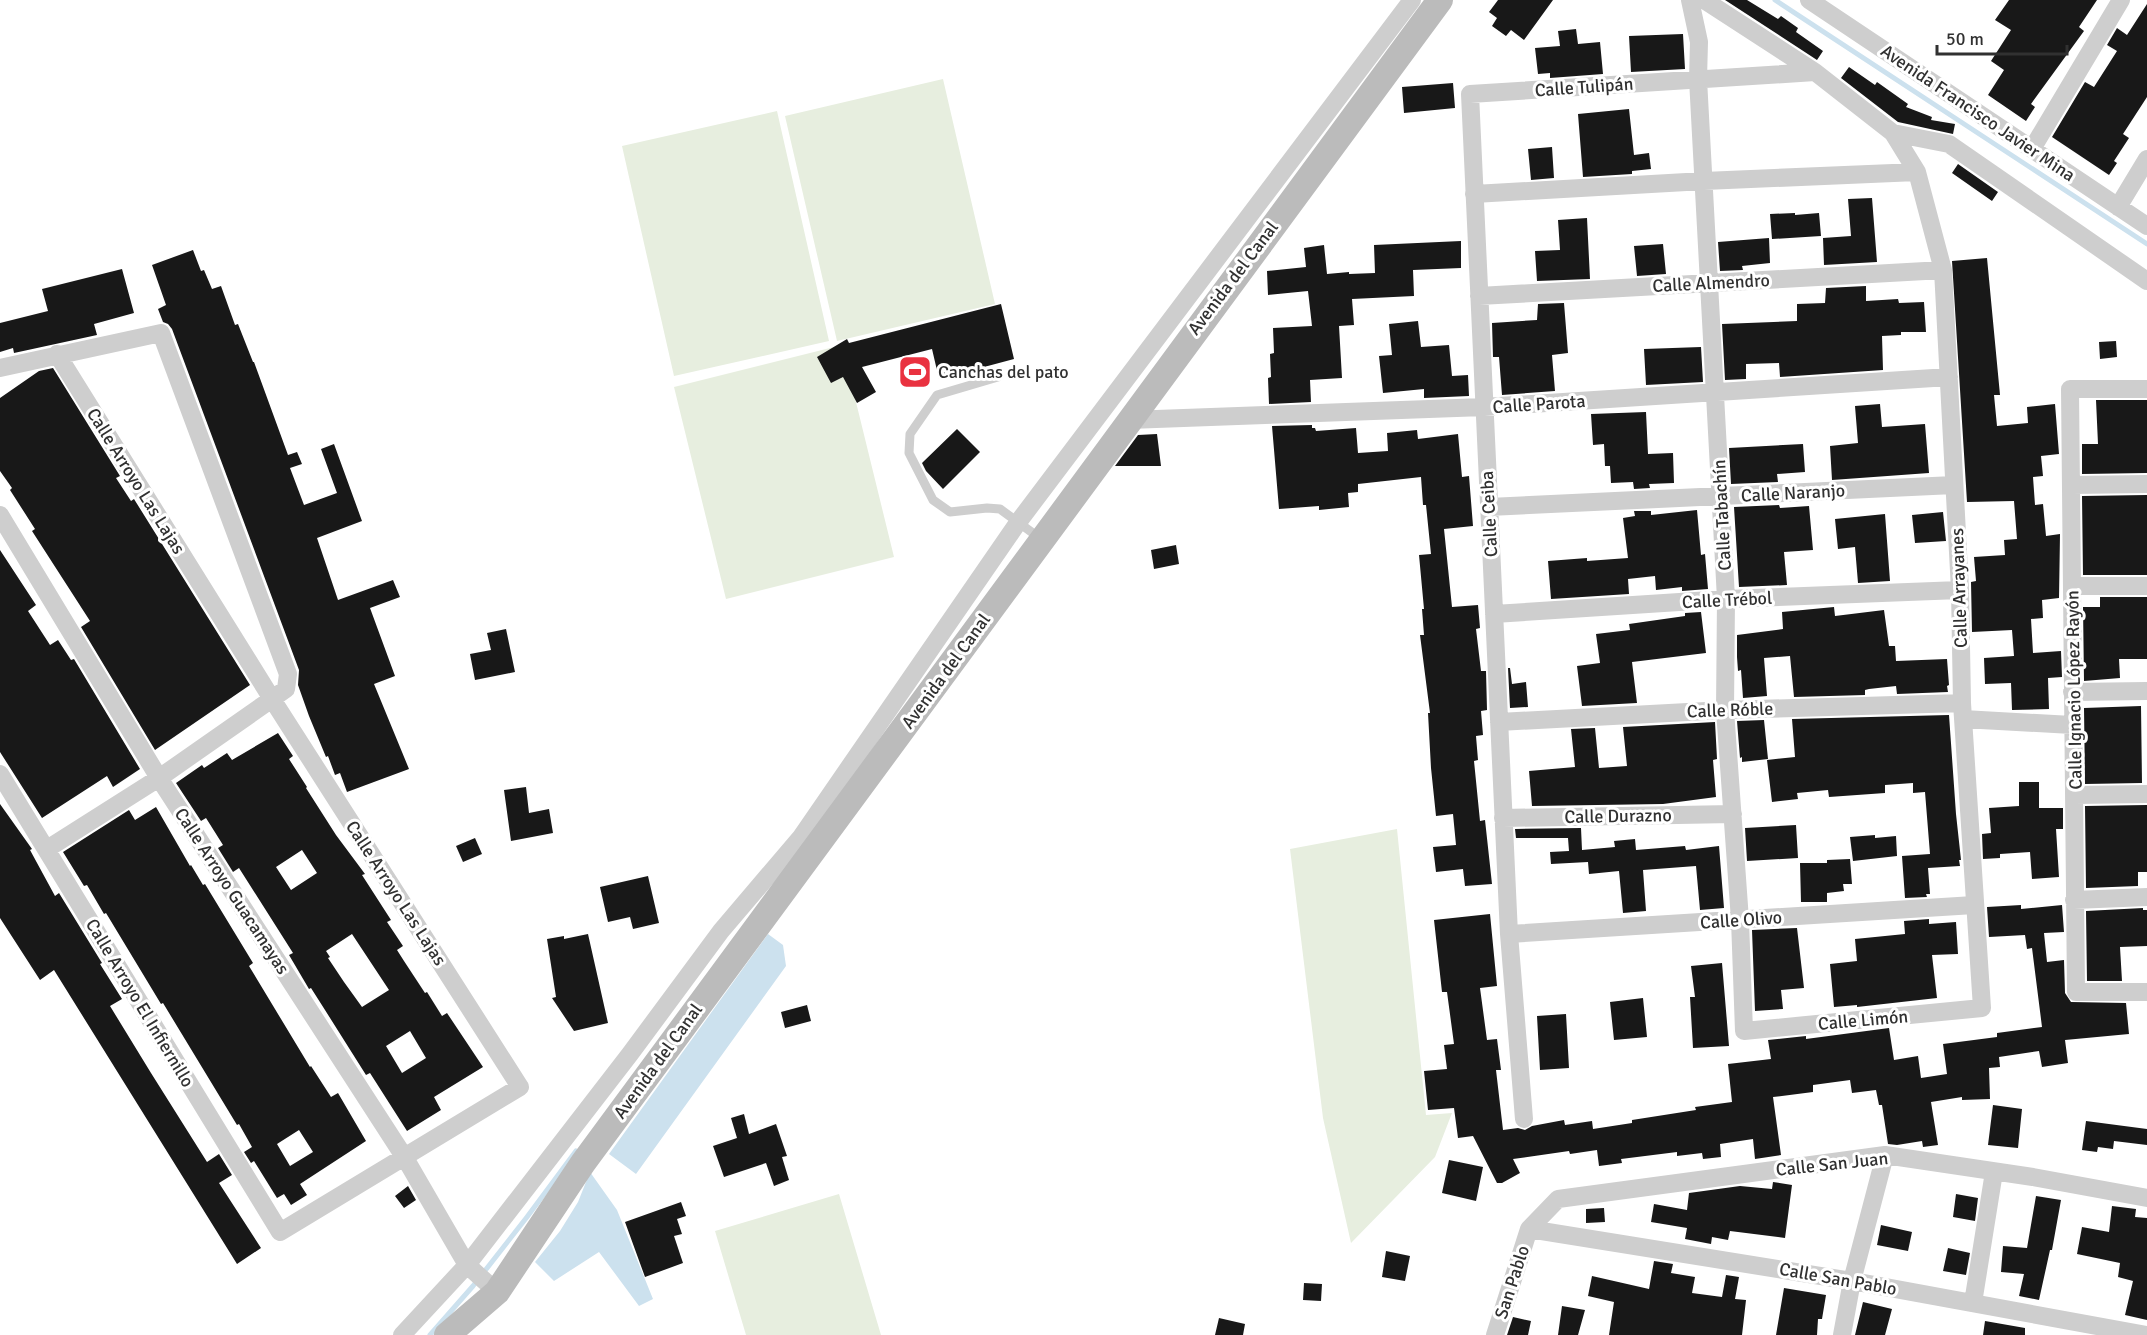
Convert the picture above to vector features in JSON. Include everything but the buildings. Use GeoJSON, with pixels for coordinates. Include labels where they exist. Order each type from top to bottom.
{"type":"FeatureCollection","features":[{"type":"Feature","properties":{"kind":"street"},"geometry":{"type":"LineString","coordinates":[[402,1335],[482,1279],[630,1054],[721,931],[801,837],[1033,533],[1412,0]]}},
{"type":"Feature","properties":{"kind":"street","name":"Avenida del Canal"},"geometry":{"type":"LineString","coordinates":[[447,1335],[482,1279],[583,1163],[1033,533],[1129,420],[1440,0]]}},
{"type":"Feature","properties":{"kind":"street","name":"Calle Tabachín"},"geometry":{"type":"LineString","coordinates":[[1690,0],[1698,42],[1698,79],[1726,599],[1725,710],[1740,920],[1744,1031]]}},
{"type":"Feature","properties":{"kind":"street"},"geometry":{"type":"LineString","coordinates":[[1704,0],[1815,72],[1893,132],[1949,144],[2147,281]]}},
{"type":"Feature","properties":{"kind":"street","name":"Avenida Francisco Javier Mina"},"geometry":{"type":"LineString","coordinates":[[1809,0],[2147,226]]}},
{"type":"Feature","properties":{"kind":"street"},"geometry":{"type":"LineString","coordinates":[[2032,149],[2121,0]]}},
{"type":"Feature","properties":{"kind":"street","name":"Calle Tulipán"},"geometry":{"type":"LineString","coordinates":[[1470,94],[1815,72]]}},
{"type":"Feature","properties":{"kind":"street","name":"Calle Ceiba"},"geometry":{"type":"LineString","coordinates":[[1470,94],[1509,934],[1524,1119]]}},
{"type":"Feature","properties":{"kind":"street","name":"Calle Arrayanes"},"geometry":{"type":"LineString","coordinates":[[1893,132],[1917,172],[1943,270],[1960,590],[1963,711],[1982,1008]]}},
{"type":"Feature","properties":{"kind":"street"},"geometry":{"type":"LineString","coordinates":[[2118,207],[2147,159]]}},
{"type":"Feature","properties":{"kind":"street"},"geometry":{"type":"LineString","coordinates":[[1474,195],[1704,181],[1917,172]]}},
{"type":"Feature","properties":{"kind":"street","name":"Calle Almendro"},"geometry":{"type":"LineString","coordinates":[[1479,296],[1943,270]]}},
{"type":"Feature","properties":{"kind":"street"},"geometry":{"type":"LineString","coordinates":[[0,368],[161,333],[288,674],[286,689],[159,778],[47,849]]}},
{"type":"Feature","properties":{"kind":"street","name":"Calle Arroyo Las Lajas"},"geometry":{"type":"LineString","coordinates":[[57,354],[272,699],[520,1087],[405,1158]]}},
{"type":"Feature","properties":{"kind":"street","name":"Calle Parota"},"geometry":{"type":"LineString","coordinates":[[1129,420],[1484,407],[1949,377]]}},
{"type":"Feature","properties":{"kind":"street","name":"Calle Ignacio López Rayón"},"geometry":{"type":"LineString","coordinates":[[2147,389],[2070,389],[2076,992],[2147,992]]}},
{"type":"Feature","properties":{"kind":"street"},"geometry":{"type":"LineString","coordinates":[[2072,485],[2147,484]]}},
{"type":"Feature","properties":{"kind":"street","name":"Calle Naranjo"},"geometry":{"type":"LineString","coordinates":[[1489,507],[1954,485]]}},
{"type":"Feature","properties":{"kind":"street","name":"Calle Arroyo Guacamayas"},"geometry":{"type":"LineString","coordinates":[[0,515],[159,778],[482,1279]]}},
{"type":"Feature","properties":{"kind":"street"},"geometry":{"type":"LineString","coordinates":[[2072,586],[2147,586]]}},
{"type":"Feature","properties":{"kind":"street","name":"Calle Trébol"},"geometry":{"type":"LineString","coordinates":[[1494,614],[1726,599],[1960,590]]}},
{"type":"Feature","properties":{"kind":"street"},"geometry":{"type":"LineString","coordinates":[[2072,692],[2147,691]]}},
{"type":"Feature","properties":{"kind":"street","name":"Calle Róble"},"geometry":{"type":"LineString","coordinates":[[1499,722],[1725,710],[1963,711],[2072,725]]}},
{"type":"Feature","properties":{"kind":"street","name":"Calle Arroyo El Infiernillo"},"geometry":{"type":"LineString","coordinates":[[0,774],[279,1232],[405,1158]]}},
{"type":"Feature","properties":{"kind":"street"},"geometry":{"type":"LineString","coordinates":[[2075,795],[2147,794]]}},
{"type":"Feature","properties":{"kind":"street","name":"Calle Durazno"},"geometry":{"type":"LineString","coordinates":[[1503,818],[1733,814]]}},
{"type":"Feature","properties":{"kind":"street"},"geometry":{"type":"LineString","coordinates":[[2074,900],[2147,897]]}},
{"type":"Feature","properties":{"kind":"street","name":"Calle Olivo"},"geometry":{"type":"LineString","coordinates":[[1509,934],[1974,905]]}},
{"type":"Feature","properties":{"kind":"street","name":"Calle Limón"},"geometry":{"type":"LineString","coordinates":[[1744,1031],[1982,1008]]}},
{"type":"Feature","properties":{"kind":"street"},"geometry":{"type":"LineString","coordinates":[[1842,1335],[1852,1281],[1885,1155]]}},
{"type":"Feature","properties":{"kind":"street","name":"Calle San Juan"},"geometry":{"type":"LineString","coordinates":[[1529,1229],[1558,1199],[1885,1155],[2033,1177],[2147,1198]]}},
{"type":"Feature","properties":{"kind":"street"},"geometry":{"type":"LineString","coordinates":[[1973,1303],[1994,1172]]}},
{"type":"Feature","properties":{"kind":"street","name":"Calle San Pablo"},"geometry":{"type":"LineString","coordinates":[[1529,1229],[1852,1281],[2146,1335]]}},
{"type":"Feature","properties":{"kind":"street","name":"San Pablo"},"geometry":{"type":"LineString","coordinates":[[1495,1335],[1529,1229]]}},
{"type":"Feature","properties":{"kind":"lane"},"geometry":{"type":"LineString","coordinates":[[998,377],[937,395],[910,434],[909,453],[933,500],[950,512],[1000,509],[1033,533]]}},
{"type":"Feature","properties":{"kind":"green space"},"geometry":{"type":"Polygon","coordinates":[[[943,79],[995,304],[837,341],[785,116],[943,79]]]}},
{"type":"Feature","properties":{"kind":"green space"},"geometry":{"type":"Polygon","coordinates":[[[777,111],[829,341],[674,376],[622,146],[777,111]]]}},
{"type":"Feature","properties":{"kind":"green space"},"geometry":{"type":"Polygon","coordinates":[[[842,345],[894,557],[726,599],[674,387],[842,345]]]}},
{"type":"Feature","properties":{"kind":"green space"},"geometry":{"type":"Polygon","coordinates":[[[1397,829],[1426,1115],[1452,1113],[1435,1157],[1351,1243],[1323,1118],[1290,849],[1397,829]]]}},
{"type":"Feature","properties":{"kind":"green space"},"geometry":{"type":"Polygon","coordinates":[[[839,1194],[881,1335],[746,1335],[715,1231],[839,1194]]]}},
{"type":"Feature","properties":{"kind":"water"},"geometry":{"type":"Polygon","coordinates":[[[768,934],[783,945],[786,966],[636,1174],[609,1154],[768,934]]]}},
{"type":"Feature","properties":{"kind":"water"},"geometry":{"type":"Polygon","coordinates":[[[590,1172],[617,1210],[653,1299],[639,1306],[599,1252],[554,1281],[535,1262],[560,1231],[578,1202],[590,1172]]]}},
{"type":"Feature","properties":{"kind":"waterway"},"geometry":{"type":"LineString","coordinates":[[1775,0],[2147,244]]}},
{"type":"Feature","properties":{"kind":"waterway"},"geometry":{"type":"LineString","coordinates":[[430,1335],[473,1286],[576,1151]]}},
{"type":"Feature","properties":{"kind":"place","name":"Canchas del pato"},"geometry":{"type":"Point","coordinates":[915,372]}}]}
